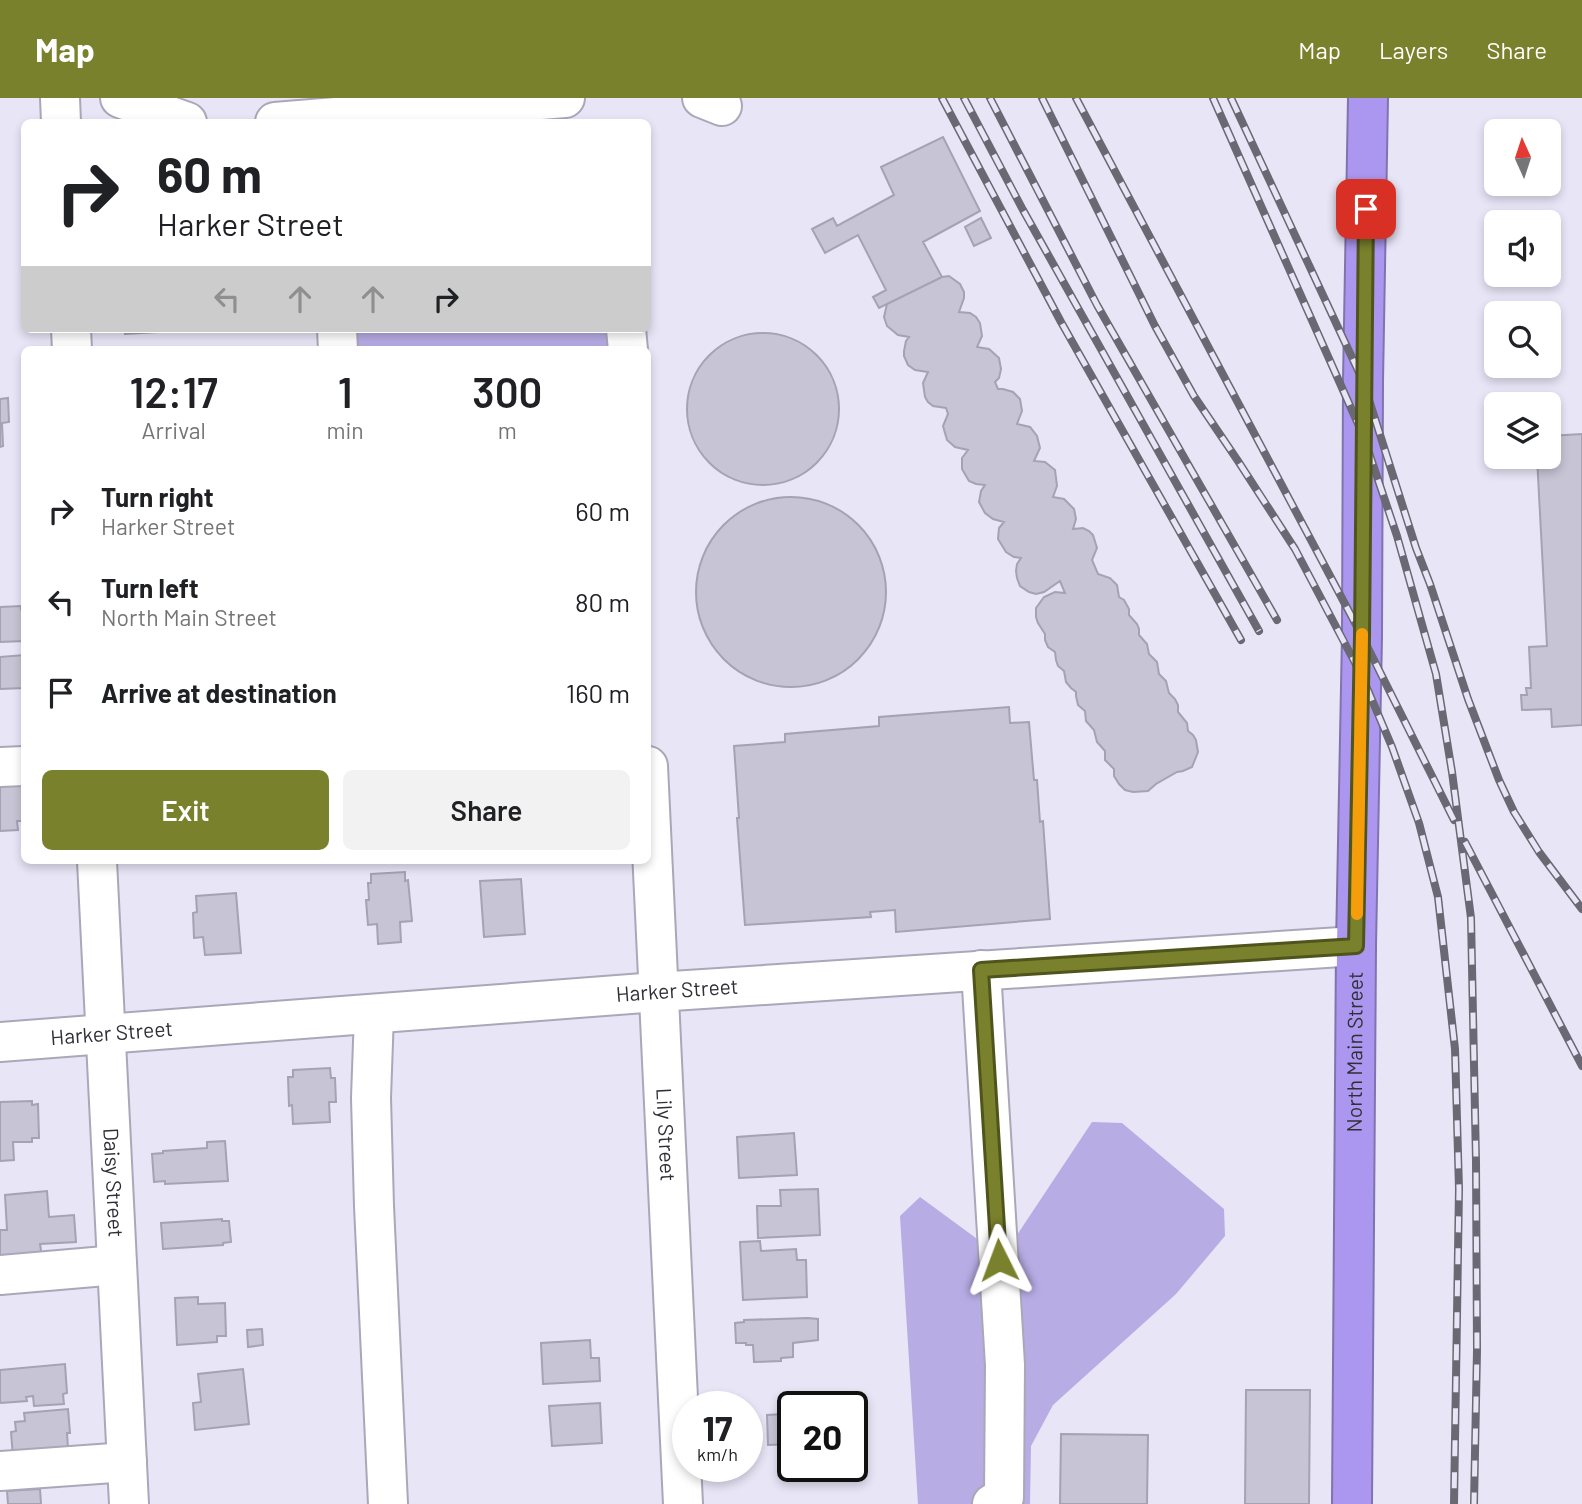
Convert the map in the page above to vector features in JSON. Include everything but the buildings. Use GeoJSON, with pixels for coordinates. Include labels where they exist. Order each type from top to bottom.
{"type":"FeatureCollection","features":[{"type":"Feature","properties":{"kind":"highway","name":"North Main Street"},"geometry":{"type":"LineString","coordinates":[[1352,1504],[1356,946],[1368,98]]}},
{"type":"Feature","properties":{"kind":"street"},"geometry":{"type":"LineString","coordinates":[[60,98],[61,119]]}},
{"type":"Feature","properties":{"kind":"street"},"geometry":{"type":"LineString","coordinates":[[120,98],[179,119]]}},
{"type":"Feature","properties":{"kind":"street"},"geometry":{"type":"LineString","coordinates":[[290,119],[319,113],[553,105]]}},
{"type":"Feature","properties":{"kind":"street"},"geometry":{"type":"LineString","coordinates":[[0,767],[21,766]]}},
{"type":"Feature","properties":{"kind":"street","name":"Lily Street"},"geometry":{"type":"LineString","coordinates":[[651,841],[683,1504]]}},
{"type":"Feature","properties":{"kind":"street","name":"Daisy Street"},"geometry":{"type":"LineString","coordinates":[[97,864],[129,1504]]}},
{"type":"Feature","properties":{"kind":"street","name":"Harker Street"},"geometry":{"type":"LineString","coordinates":[[0,1042],[657,992],[1356,946]]}},
{"type":"Feature","properties":{"kind":"street"},"geometry":{"type":"LineString","coordinates":[[981,970],[1005,1365],[1004,1497],[992,1504]]}},
{"type":"Feature","properties":{"kind":"street"},"geometry":{"type":"LineString","coordinates":[[374,1014],[371,1098],[374,1206],[388,1504]]}},
{"type":"Feature","properties":{"kind":"street"},"geometry":{"type":"LineString","coordinates":[[0,1275],[117,1265]]}},
{"type":"Feature","properties":{"kind":"street"},"geometry":{"type":"LineString","coordinates":[[0,1471],[127,1462]]}},
{"type":"Feature","properties":{"kind":"shaded area"},"geometry":{"type":"Polygon","coordinates":[[[346,333],[613,333],[614,346],[347,346],[346,333]]]}},
{"type":"Feature","properties":{"kind":"shaded area"},"geometry":{"type":"Polygon","coordinates":[[[1092,1122],[1122,1123],[1224,1209],[1225,1236],[1176,1294],[1053,1405],[1031,1446],[1030,1504],[918,1504],[900,1216],[920,1197],[984,1244],[1011,1244],[1092,1122]]]}},
{"type":"Feature","properties":{"kind":"railway"},"geometry":{"type":"LineString","coordinates":[[942,98],[1061,322],[1241,640]]}},
{"type":"Feature","properties":{"kind":"railway"},"geometry":{"type":"LineString","coordinates":[[964,98],[1023,210],[1259,631]]}},
{"type":"Feature","properties":{"kind":"railway"},"geometry":{"type":"LineString","coordinates":[[990,98],[1097,305],[1277,620]]}},
{"type":"Feature","properties":{"kind":"railway"},"geometry":{"type":"LineString","coordinates":[[1042,98],[1155,326],[1194,396],[1295,549],[1361,674],[1392,747],[1419,823],[1438,897],[1455,1049],[1459,1189],[1454,1504]]}},
{"type":"Feature","properties":{"kind":"railway"},"geometry":{"type":"LineString","coordinates":[[1076,98],[1362,636],[1454,820]]}},
{"type":"Feature","properties":{"kind":"railway"},"geometry":{"type":"LineString","coordinates":[[1213,98],[1363,435],[1397,536],[1436,674],[1471,918],[1477,1350],[1474,1504]]}},
{"type":"Feature","properties":{"kind":"railway"},"geometry":{"type":"LineString","coordinates":[[1231,98],[1363,381],[1416,548],[1499,780],[1514,812],[1539,852],[1582,909]]}},
{"type":"Feature","properties":{"kind":"railway"},"geometry":{"type":"LineString","coordinates":[[1465,842],[1582,1066]]}},
{"type":"Feature","properties":{"kind":"slow traffic"},"geometry":{"type":"LineString","coordinates":[[1357,914],[1362,634]]}},
{"type":"Feature","properties":{"kind":"route"},"geometry":{"type":"LineString","coordinates":[[999,1260],[981,970],[1356,946],[1366,209]]}}]}
